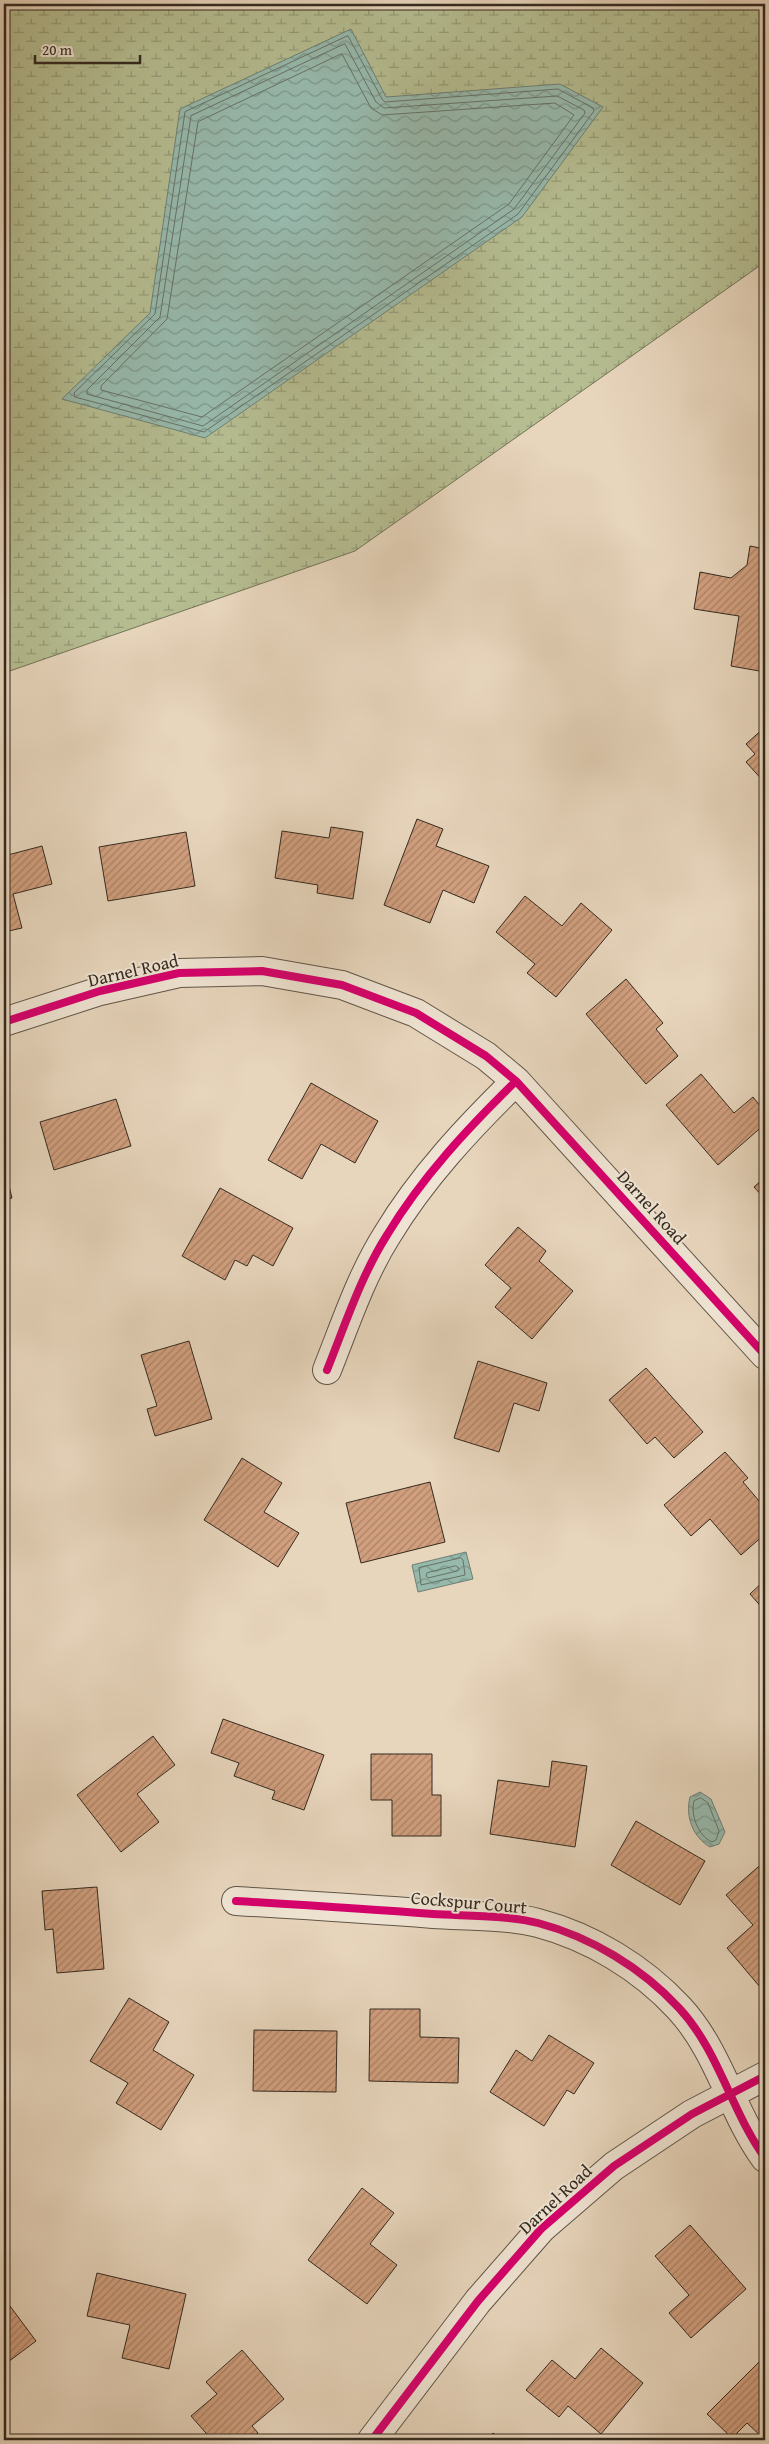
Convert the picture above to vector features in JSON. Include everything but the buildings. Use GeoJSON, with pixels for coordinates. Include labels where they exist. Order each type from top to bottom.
{"type":"FeatureCollection","features":[{"type":"Feature","properties":{"kind":"street","name":"Darnel Road"},"geometry":{"type":"LineString","coordinates":[[4,1022],[100,991],[178,973],[262,971],[342,985],[416,1013],[486,1056],[516,1081],[765,1355]]}},
{"type":"Feature","properties":{"kind":"street"},"geometry":{"type":"LineString","coordinates":[[327,1370],[352,1307],[386,1235],[431,1171],[516,1081]]}},
{"type":"Feature","properties":{"kind":"street","name":"Cockspur Court"},"geometry":{"type":"LineString","coordinates":[[236,1901],[537,1923],[589,1941],[637,1970],[679,2008],[711,2052],[751,2139],[765,2158]]}},
{"type":"Feature","properties":{"kind":"street","name":"Darnel Road"},"geometry":{"type":"LineString","coordinates":[[372,2440],[478,2301],[541,2229],[614,2166],[692,2114],[765,2076]]}},
{"type":"Feature","properties":{"kind":"green space"},"geometry":{"type":"Polygon","coordinates":[[[4,4],[765,4],[765,262],[355,551],[4,673],[4,4]]]}},
{"type":"Feature","properties":{"kind":"water"},"geometry":{"type":"Polygon","coordinates":[[[351,29],[386,97],[560,84],[603,107],[522,217],[205,438],[62,399],[150,313],[180,109],[351,29]]]}},
{"type":"Feature","properties":{"kind":"water"},"geometry":{"type":"Polygon","coordinates":[[[466,1552],[473,1579],[418,1592],[412,1565],[466,1552]]]}},
{"type":"Feature","properties":{"kind":"water"},"geometry":{"type":"Polygon","coordinates":[[[700,1792],[711,1799],[725,1832],[719,1844],[710,1847],[699,1838],[690,1819],[690,1797],[700,1792]]]}},
{"type":"Feature","properties":{"kind":"cycle path"},"geometry":{"type":"LineString","coordinates":[[4,1022],[100,991],[179,973],[262,971],[342,985],[416,1013],[486,1056],[516,1081],[765,1355]]}},
{"type":"Feature","properties":{"kind":"cycle path"},"geometry":{"type":"LineString","coordinates":[[327,1370],[369,1267],[401,1214],[415,1193],[447,1154],[516,1081]]}},
{"type":"Feature","properties":{"kind":"cycle path"},"geometry":{"type":"LineString","coordinates":[[236,1901],[526,1920],[558,1929],[596,1946],[632,1967],[649,1980],[679,2008],[693,2025],[705,2043],[743,2121],[765,2158]]}},
{"type":"Feature","properties":{"kind":"cycle path"},"geometry":{"type":"LineString","coordinates":[[372,2440],[478,2301],[541,2229],[614,2166],[692,2114],[765,2076]]}}]}
